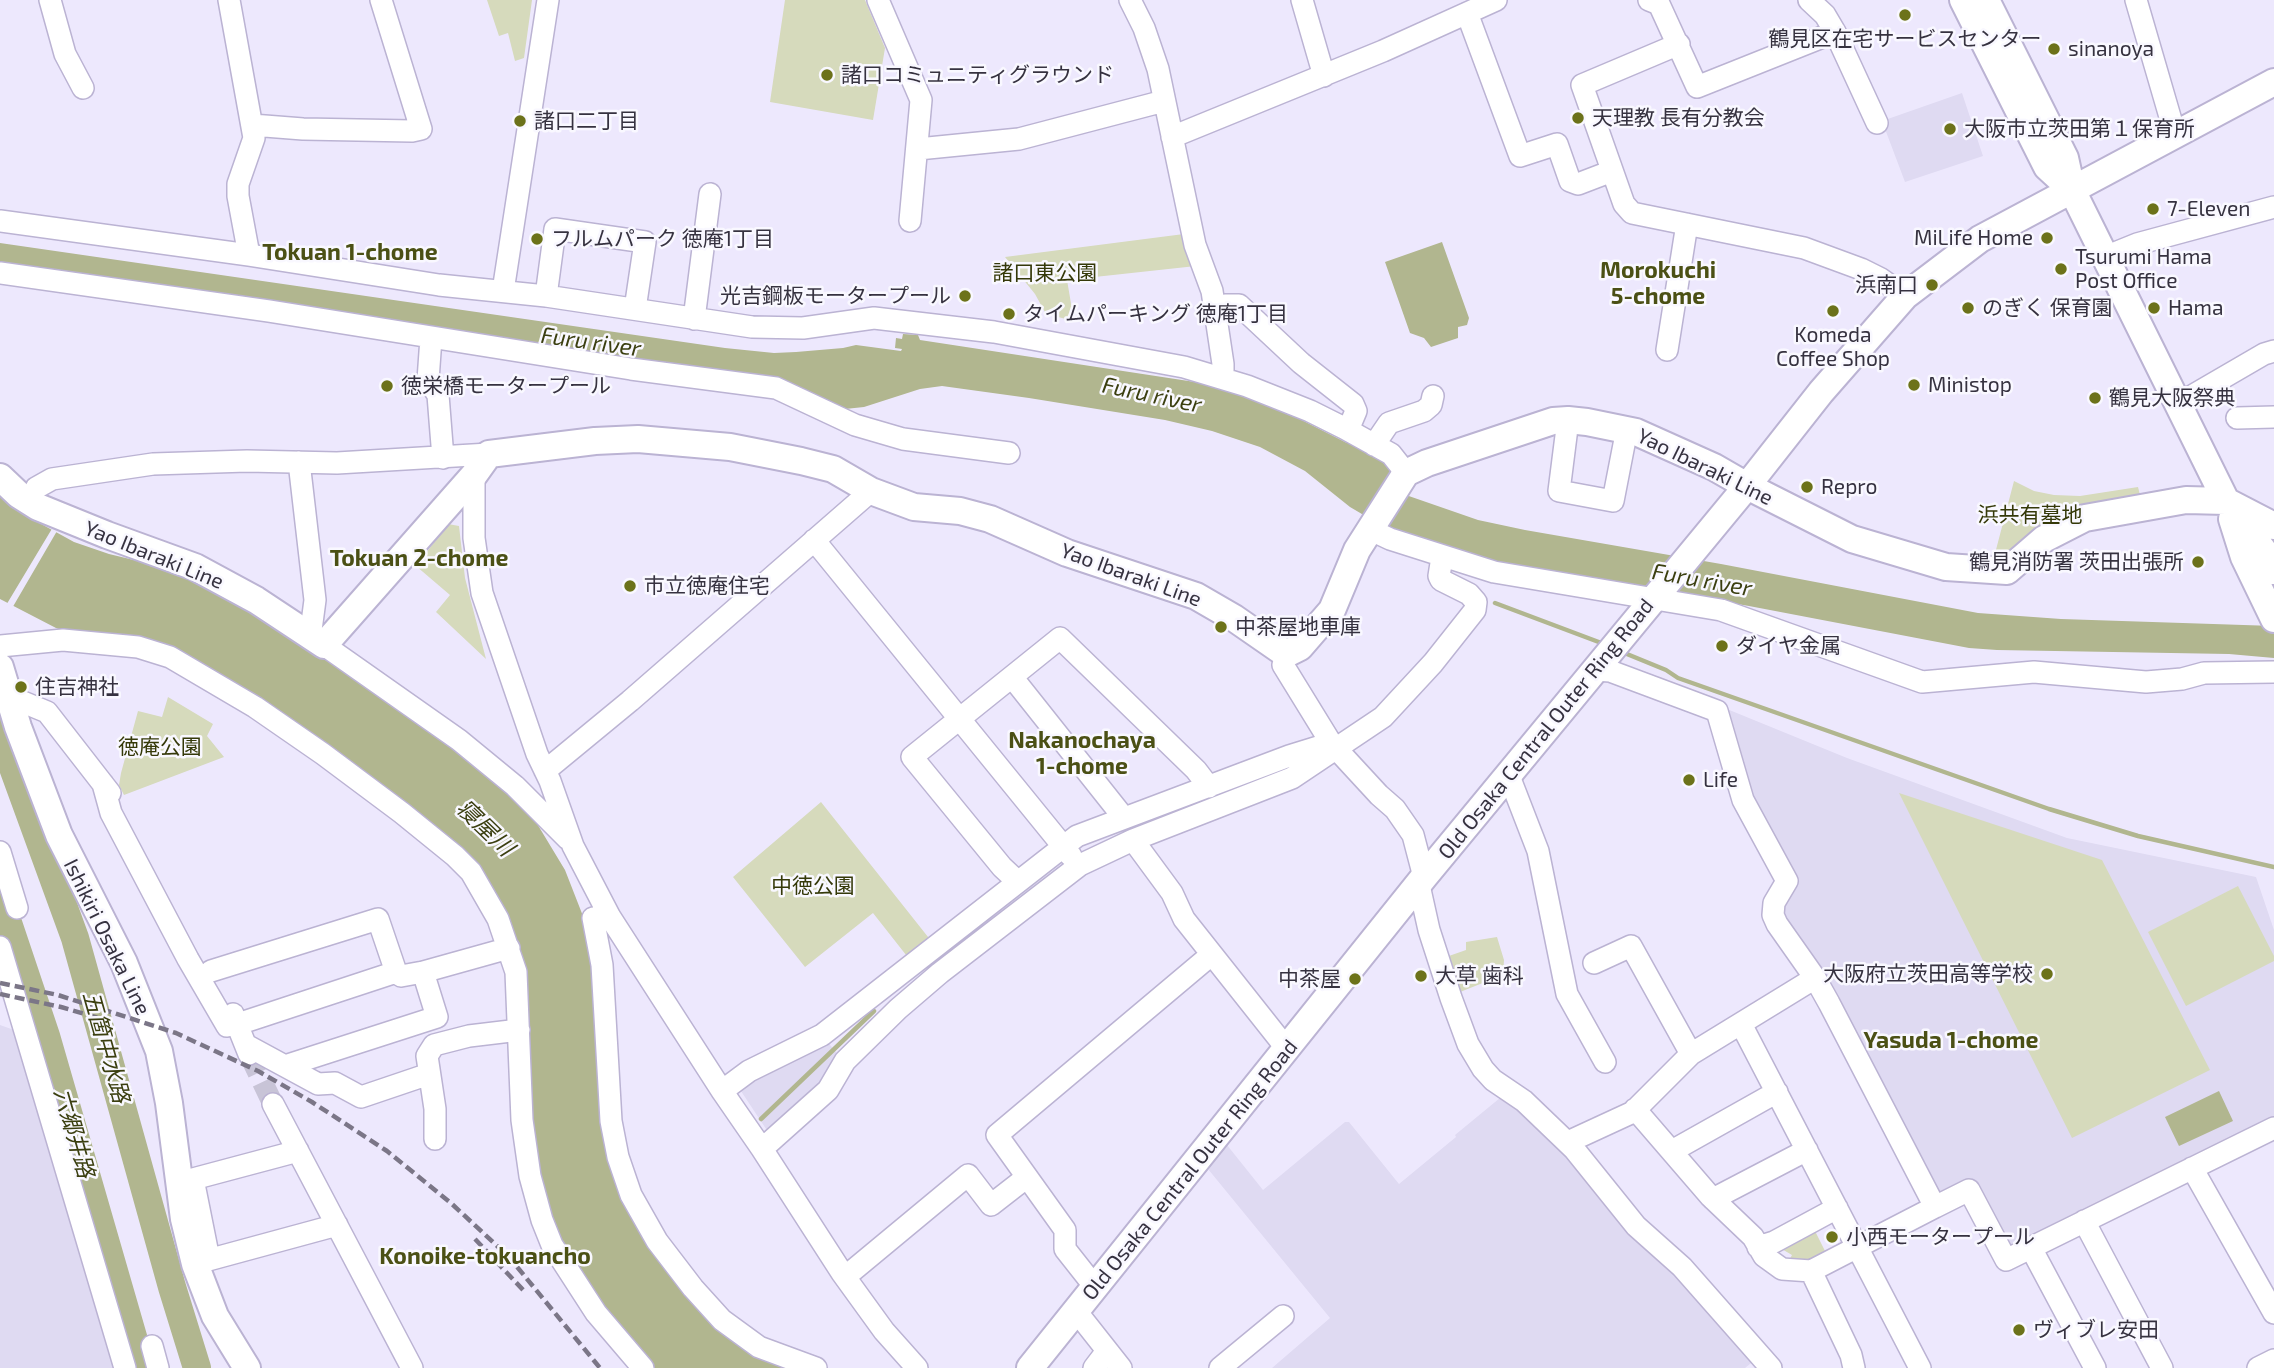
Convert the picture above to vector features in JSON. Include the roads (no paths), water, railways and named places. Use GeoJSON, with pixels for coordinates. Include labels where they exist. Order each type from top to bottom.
{"type":"FeatureCollection","features":[{"type":"Feature","properties":{"kind":"main road"},"geometry":{"type":"LineString","coordinates":[[1963,0],[2047,167],[2072,190]]}},
{"type":"Feature","properties":{"kind":"main road"},"geometry":{"type":"LineString","coordinates":[[1986,0],[2066,158],[2072,190],[2226,501],[2244,557],[2273,617]]}},
{"type":"Feature","properties":{"kind":"main road","name":"Old Osaka Central Outer Ring Road"},"geometry":{"type":"LineString","coordinates":[[1030,1368],[1821,392],[1905,296],[1980,239],[2274,82]]}},
{"type":"Feature","properties":{"kind":"main road","name":"Yao Ibaraki Line"},"geometry":{"type":"LineString","coordinates":[[1402,480],[1427,463],[1553,421],[1568,420],[1627,429],[1714,467],[1852,539],[1946,568],[2007,571],[2044,539],[2085,518],[2186,500],[2226,501],[2274,526]]}},
{"type":"Feature","properties":{"kind":"main road","name":"Yao Ibaraki Line"},"geometry":{"type":"LineString","coordinates":[[482,465],[595,441],[638,439],[730,447],[801,461],[833,470],[871,491],[914,508],[960,511],[990,519],[1067,552],[1196,596],[1286,654]]}},
{"type":"Feature","properties":{"kind":"main road"},"geometry":{"type":"LineString","coordinates":[[317,641],[482,465]]}},
{"type":"Feature","properties":{"kind":"main road","name":"Yao Ibaraki Line"},"geometry":{"type":"LineString","coordinates":[[0,477],[19,495],[38,507],[216,578],[256,600],[317,641]]}},
{"type":"Feature","properties":{"kind":"main road"},"geometry":{"type":"LineString","coordinates":[[1286,654],[1300,647],[1332,610],[1357,550],[1402,480]]}},
{"type":"Feature","properties":{"kind":"main road"},"geometry":{"type":"LineString","coordinates":[[2226,501],[2263,550],[2274,571]]}},
{"type":"Feature","properties":{"kind":"main road","name":"Ishikiri Osaka Line"},"geometry":{"type":"LineString","coordinates":[[0,667],[32,768],[59,835],[124,963],[159,1051],[169,1103],[183,1210],[202,1261],[215,1316],[247,1368]]}},
{"type":"Feature","properties":{"kind":"street"},"geometry":{"type":"LineString","coordinates":[[50,0],[65,54],[83,88]]}},
{"type":"Feature","properties":{"kind":"street"},"geometry":{"type":"LineString","coordinates":[[229,0],[254,138],[238,184],[249,255]]}},
{"type":"Feature","properties":{"kind":"street"},"geometry":{"type":"LineString","coordinates":[[252,125],[303,129],[421,129],[381,0]]}},
{"type":"Feature","properties":{"kind":"street"},"geometry":{"type":"LineString","coordinates":[[503,291],[548,0]]}},
{"type":"Feature","properties":{"kind":"street"},"geometry":{"type":"LineString","coordinates":[[878,0],[921,100],[910,221]]}},
{"type":"Feature","properties":{"kind":"street"},"geometry":{"type":"LineString","coordinates":[[1130,0],[1144,28],[1158,69],[1181,190],[1195,245],[1208,276],[1215,308],[1223,378]]}},
{"type":"Feature","properties":{"kind":"street"},"geometry":{"type":"LineString","coordinates":[[1302,0],[1324,76]]}},
{"type":"Feature","properties":{"kind":"street"},"geometry":{"type":"LineString","coordinates":[[1446,0],[1459,17],[1520,156],[1557,144],[1570,181],[1578,184],[1612,171]]}},
{"type":"Feature","properties":{"kind":"street"},"geometry":{"type":"LineString","coordinates":[[1172,137],[1324,76],[1496,0]]}},
{"type":"Feature","properties":{"kind":"street"},"geometry":{"type":"LineString","coordinates":[[1650,0],[1659,4],[1697,87],[1835,32]]}},
{"type":"Feature","properties":{"kind":"street"},"geometry":{"type":"LineString","coordinates":[[1810,0],[1825,15],[1835,32],[1877,123]]}},
{"type":"Feature","properties":{"kind":"street"},"geometry":{"type":"LineString","coordinates":[[2136,0],[2175,134]]}},
{"type":"Feature","properties":{"kind":"street"},"geometry":{"type":"LineString","coordinates":[[1679,44],[1582,85],[1624,204],[1632,213],[1804,248],[1861,269],[1905,296]]}},
{"type":"Feature","properties":{"kind":"street"},"geometry":{"type":"LineString","coordinates":[[918,149],[1019,139],[1164,101]]}},
{"type":"Feature","properties":{"kind":"street"},"geometry":{"type":"LineString","coordinates":[[694,319],[710,194]]}},
{"type":"Feature","properties":{"kind":"street"},"geometry":{"type":"LineString","coordinates":[[2105,257],[2137,244],[2274,207]]}},
{"type":"Feature","properties":{"kind":"street"},"geometry":{"type":"LineString","coordinates":[[0,220],[439,285],[546,296],[752,327],[815,327],[869,318],[994,332],[1184,368],[1223,378],[1282,399],[1348,430],[1394,457],[1402,480]]}},
{"type":"Feature","properties":{"kind":"street"},"geometry":{"type":"LineString","coordinates":[[1667,350],[1687,224]]}},
{"type":"Feature","properties":{"kind":"street"},"geometry":{"type":"LineString","coordinates":[[546,296],[555,229],[645,242],[635,309]]}},
{"type":"Feature","properties":{"kind":"street"},"geometry":{"type":"LineString","coordinates":[[0,273],[256,309],[631,369],[776,388],[855,425],[891,436],[942,446],[1009,453]]}},
{"type":"Feature","properties":{"kind":"street"},"geometry":{"type":"LineString","coordinates":[[1215,308],[1239,305],[1301,363],[1354,406],[1355,414],[1348,430]]}},
{"type":"Feature","properties":{"kind":"street"},"geometry":{"type":"LineString","coordinates":[[431,338],[428,380],[438,395],[443,457]]}},
{"type":"Feature","properties":{"kind":"street"},"geometry":{"type":"LineString","coordinates":[[2178,404],[2264,354],[2274,351]]}},
{"type":"Feature","properties":{"kind":"street"},"geometry":{"type":"LineString","coordinates":[[1374,445],[1389,423],[1424,411],[1431,405],[1433,396]]}},
{"type":"Feature","properties":{"kind":"street"},"geometry":{"type":"LineString","coordinates":[[2237,418],[2274,417]]}},
{"type":"Feature","properties":{"kind":"street"},"geometry":{"type":"LineString","coordinates":[[1568,420],[1559,491],[1613,501],[1627,429]]}},
{"type":"Feature","properties":{"kind":"street"},"geometry":{"type":"LineString","coordinates":[[36,488],[52,479],[153,464],[443,457],[482,465],[474,538],[482,593],[520,705],[573,846],[610,917],[722,1091],[845,1277],[884,1331],[917,1368]]}},
{"type":"Feature","properties":{"kind":"street"},"geometry":{"type":"LineString","coordinates":[[299,462],[315,600],[317,641],[459,740],[525,796],[554,823],[573,846]]}},
{"type":"Feature","properties":{"kind":"street"},"geometry":{"type":"LineString","coordinates":[[545,771],[630,701],[871,491]]}},
{"type":"Feature","properties":{"kind":"street"},"geometry":{"type":"LineString","coordinates":[[1373,527],[1390,539],[1503,574],[1655,596],[1743,616],[1922,682],[2034,673],[2146,682],[2204,674],[2274,672]]}},
{"type":"Feature","properties":{"kind":"street"},"geometry":{"type":"LineString","coordinates":[[814,540],[1080,865]]}},
{"type":"Feature","properties":{"kind":"street"},"geometry":{"type":"LineString","coordinates":[[722,1091],[749,1071],[818,1037],[1080,834],[1209,787],[1307,759],[1379,720],[1399,702],[1475,610],[1476,602],[1469,594],[1441,580],[1439,576],[1442,556]]}},
{"type":"Feature","properties":{"kind":"street"},"geometry":{"type":"LineString","coordinates":[[1018,881],[1002,867],[912,757],[1060,638],[1196,769],[1209,787]]}},
{"type":"Feature","properties":{"kind":"street"},"geometry":{"type":"LineString","coordinates":[[0,646],[63,640],[138,647],[170,657],[210,679],[323,754],[402,813],[471,872],[484,892],[509,948],[516,972],[522,1120],[530,1176],[542,1220],[552,1245],[596,1312],[643,1368]]}},
{"type":"Feature","properties":{"kind":"street"},"geometry":{"type":"LineString","coordinates":[[1286,654],[1283,665],[1333,746],[1395,809],[1413,835],[1429,930],[1463,1032],[1476,1058],[1493,1080],[1517,1095],[1568,1142],[1636,1226],[1682,1267],[1771,1368]]}},
{"type":"Feature","properties":{"kind":"street"},"geometry":{"type":"LineString","coordinates":[[1598,666],[1717,711],[1743,800],[1787,881],[1774,903],[1775,919],[1815,978],[1935,1207]]}},
{"type":"Feature","properties":{"kind":"street"},"geometry":{"type":"LineString","coordinates":[[1012,677],[1124,818]]}},
{"type":"Feature","properties":{"kind":"street"},"geometry":{"type":"LineString","coordinates":[[9,700],[47,712],[122,810],[211,971],[238,1024],[247,1050],[318,1084],[335,1083],[361,1097],[429,1074]]}},
{"type":"Feature","properties":{"kind":"street"},"geometry":{"type":"LineString","coordinates":[[762,1149],[828,1090],[845,1060],[898,1009],[940,972],[1080,865],[1133,840],[1300,775],[1307,759]]}},
{"type":"Feature","properties":{"kind":"street"},"geometry":{"type":"LineString","coordinates":[[1509,775],[1538,852],[1567,994],[1605,1062]]}},
{"type":"Feature","properties":{"kind":"street"},"geometry":{"type":"LineString","coordinates":[[103,784],[111,813],[188,959],[227,1026],[396,972]]}},
{"type":"Feature","properties":{"kind":"street"},"geometry":{"type":"LineString","coordinates":[[1133,840],[1172,893],[1181,914],[1211,955],[1287,1049]]}},
{"type":"Feature","properties":{"kind":"street"},"geometry":{"type":"LineString","coordinates":[[0,852],[17,908]]}},
{"type":"Feature","properties":{"kind":"street"},"geometry":{"type":"LineString","coordinates":[[593,918],[602,965],[610,1112],[618,1157],[631,1195],[647,1226],[673,1263],[722,1320],[759,1347],[816,1368]]}},
{"type":"Feature","properties":{"kind":"street"},"geometry":{"type":"LineString","coordinates":[[211,971],[378,919],[396,972],[401,976],[509,948]]}},
{"type":"Feature","properties":{"kind":"street"},"geometry":{"type":"LineString","coordinates":[[1594,962],[1631,946],[1691,1054]]}},
{"type":"Feature","properties":{"kind":"street"},"geometry":{"type":"LineString","coordinates":[[0,947],[125,1368]]}},
{"type":"Feature","properties":{"kind":"street"},"geometry":{"type":"LineString","coordinates":[[1095,1287],[1065,1249],[1065,1230],[997,1135],[1211,955]]}},
{"type":"Feature","properties":{"kind":"street"},"geometry":{"type":"LineString","coordinates":[[285,1066],[437,1017],[423,972]]}},
{"type":"Feature","properties":{"kind":"street"},"geometry":{"type":"LineString","coordinates":[[1568,1142],[1627,1116],[1691,1054],[1815,978]]}},
{"type":"Feature","properties":{"kind":"street"},"geometry":{"type":"LineString","coordinates":[[881,989],[898,1009]]}},
{"type":"Feature","properties":{"kind":"street"},"geometry":{"type":"LineString","coordinates":[[1741,1024],[1920,1368]]}},
{"type":"Feature","properties":{"kind":"street"},"geometry":{"type":"LineString","coordinates":[[435,1139],[435,1109],[427,1056],[434,1045],[469,1036],[519,1030]]}},
{"type":"Feature","properties":{"kind":"street"},"geometry":{"type":"LineString","coordinates":[[1672,1151],[1777,1091]]}},
{"type":"Feature","properties":{"kind":"street"},"geometry":{"type":"LineString","coordinates":[[273,1104],[412,1368]]}},
{"type":"Feature","properties":{"kind":"street"},"geometry":{"type":"LineString","coordinates":[[1635,1110],[1713,1199],[1754,1237],[1764,1256],[1782,1269],[1811,1271],[1969,1190],[2006,1260],[2274,1128]]}},
{"type":"Feature","properties":{"kind":"street"},"geometry":{"type":"LineString","coordinates":[[1713,1199],[1807,1150]]}},
{"type":"Feature","properties":{"kind":"street"},"geometry":{"type":"LineString","coordinates":[[298,1151],[193,1179],[202,1261],[337,1224]]}},
{"type":"Feature","properties":{"kind":"street"},"geometry":{"type":"LineString","coordinates":[[2192,1168],[2274,1313]]}},
{"type":"Feature","properties":{"kind":"street"},"geometry":{"type":"LineString","coordinates":[[845,1277],[968,1175],[991,1205],[1027,1177]]}},
{"type":"Feature","properties":{"kind":"street"},"geometry":{"type":"LineString","coordinates":[[1759,1247],[1771,1244],[1838,1208]]}},
{"type":"Feature","properties":{"kind":"street"},"geometry":{"type":"LineString","coordinates":[[2084,1221],[2162,1368]]}},
{"type":"Feature","properties":{"kind":"street"},"geometry":{"type":"LineString","coordinates":[[2031,1248],[2095,1368]]}},
{"type":"Feature","properties":{"kind":"street"},"geometry":{"type":"LineString","coordinates":[[1811,1271],[1852,1355],[1854,1368]]}},
{"type":"Feature","properties":{"kind":"street"},"geometry":{"type":"LineString","coordinates":[[1076,1311],[1121,1368]]}},
{"type":"Feature","properties":{"kind":"street"},"geometry":{"type":"LineString","coordinates":[[1220,1368],[1283,1316]]}},
{"type":"Feature","properties":{"kind":"street"},"geometry":{"type":"LineString","coordinates":[[152,1346],[158,1368]]}},
{"type":"Feature","properties":{"kind":"street"},"geometry":{"type":"LineString","coordinates":[[1094,1368],[1107,1351]]}},
{"type":"Feature","properties":{"kind":"street"},"geometry":{"type":"LineString","coordinates":[[2258,1368],[2274,1360]]}},
{"type":"Feature","properties":{"kind":"water"},"geometry":{"type":"Polygon","coordinates":[[[1442,242],[1469,318],[1467,325],[1458,327],[1458,338],[1431,347],[1424,338],[1410,333],[1385,262],[1442,242]]]}},
{"type":"Feature","properties":{"kind":"water","name":"Furu river"},"geometry":{"type":"Polygon","coordinates":[[[0,243],[725,348],[774,353],[856,345],[901,351],[902,349],[895,348],[896,338],[902,339],[903,334],[918,335],[920,340],[1195,382],[1278,408],[1347,443],[1348,441],[1390,466],[1403,494],[1478,520],[1978,613],[2061,619],[2274,626],[2274,658],[2229,654],[1969,648],[1489,561],[1405,535],[1367,517],[1305,471],[1260,447],[1212,431],[1165,420],[942,386],[920,389],[864,407],[845,409],[0,267],[0,243]]]}},
{"type":"Feature","properties":{"kind":"water","name":"寝屋川"},"geometry":{"type":"Polygon","coordinates":[[[0,492],[34,520],[74,542],[163,567],[250,607],[450,743],[502,786],[536,822],[565,870],[590,934],[603,1109],[661,1258],[799,1368],[650,1368],[556,1242],[532,1153],[522,980],[489,889],[232,686],[56,628],[0,599],[0,492]]]}},
{"type":"Feature","properties":{"kind":"water"},"geometry":{"type":"Polygon","coordinates":[[[2219,1091],[2233,1121],[2179,1146],[2165,1117],[2219,1091]]]}},
{"type":"Feature","properties":{"kind":"waterway"},"geometry":{"type":"LineString","coordinates":[[1495,603],[1604,644]]}},
{"type":"Feature","properties":{"kind":"waterway"},"geometry":{"type":"LineString","coordinates":[[1622,652],[1666,670],[1678,678],[2049,809],[2138,836],[2274,867]]}},
{"type":"Feature","properties":{"kind":"waterway","name":"五箇中水路"},"geometry":{"type":"LineString","coordinates":[[0,732],[75,938],[197,1368]]}},
{"type":"Feature","properties":{"kind":"waterway","name":"六郷井路"},"geometry":{"type":"LineString","coordinates":[[0,899],[46,1036],[142,1368]]}},
{"type":"Feature","properties":{"kind":"waterway"},"geometry":{"type":"LineString","coordinates":[[761,1119],[874,1011]]}},
{"type":"Feature","properties":{"kind":"tunnel"},"geometry":{"type":"LineString","coordinates":[[249,1054],[273,1104]]}},
{"type":"Feature","properties":{"kind":"railway"},"geometry":{"type":"LineString","coordinates":[[0,983],[58,995],[176,1033],[258,1071],[312,1102],[387,1151],[452,1204],[509,1257],[600,1368]]}},
{"type":"Feature","properties":{"kind":"railway"},"geometry":{"type":"LineString","coordinates":[[0,994],[109,1021]]}},
{"type":"Feature","properties":{"kind":"railway"},"geometry":{"type":"LineString","coordinates":[[475,1239],[525,1292]]}},
{"type":"Feature","properties":{"kind":"place","name":"鶴見区在宅サービスセンター"},"geometry":{"type":"Point","coordinates":[1905,15]}},
{"type":"Feature","properties":{"kind":"place","name":"sinanoya"},"geometry":{"type":"Point","coordinates":[2054,49]}},
{"type":"Feature","properties":{"kind":"place","name":"諸口コミュニティグラウンド"},"geometry":{"type":"Point","coordinates":[827,75]}},
{"type":"Feature","properties":{"kind":"place","name":"天理教 長有分教会"},"geometry":{"type":"Point","coordinates":[1578,118]}},
{"type":"Feature","properties":{"kind":"place","name":"諸口二丁目"},"geometry":{"type":"Point","coordinates":[520,121]}},
{"type":"Feature","properties":{"kind":"place","name":"大阪市立茨田第１保育所"},"geometry":{"type":"Point","coordinates":[1950,129]}},
{"type":"Feature","properties":{"kind":"place","name":"7-Eleven"},"geometry":{"type":"Point","coordinates":[2153,209]}},
{"type":"Feature","properties":{"kind":"place","name":"MiLife Home"},"geometry":{"type":"Point","coordinates":[2047,238]}},
{"type":"Feature","properties":{"kind":"place","name":"フルムパーク 徳庵1丁目"},"geometry":{"type":"Point","coordinates":[537,239]}},
{"type":"Feature","properties":{"kind":"place","name":"Tsurumi Hama Post Office"},"geometry":{"type":"Point","coordinates":[2061,269]}},
{"type":"Feature","properties":{"kind":"place","name":"浜南口"},"geometry":{"type":"Point","coordinates":[1932,285]}},
{"type":"Feature","properties":{"kind":"place","name":"光吉鋼板モータープール"},"geometry":{"type":"Point","coordinates":[965,296]}},
{"type":"Feature","properties":{"kind":"place","name":"のぎく 保育園"},"geometry":{"type":"Point","coordinates":[1968,308]}},
{"type":"Feature","properties":{"kind":"place","name":"Hama"},"geometry":{"type":"Point","coordinates":[2154,308]}},
{"type":"Feature","properties":{"kind":"place","name":"Komeda Coffee Shop"},"geometry":{"type":"Point","coordinates":[1833,311]}},
{"type":"Feature","properties":{"kind":"place","name":"タイムパーキング 徳庵1丁目"},"geometry":{"type":"Point","coordinates":[1009,314]}},
{"type":"Feature","properties":{"kind":"place","name":"Ministop"},"geometry":{"type":"Point","coordinates":[1914,385]}},
{"type":"Feature","properties":{"kind":"place","name":"徳栄橋モータープール"},"geometry":{"type":"Point","coordinates":[387,386]}},
{"type":"Feature","properties":{"kind":"place","name":"鶴見大阪祭典"},"geometry":{"type":"Point","coordinates":[2095,398]}},
{"type":"Feature","properties":{"kind":"place","name":"Repro"},"geometry":{"type":"Point","coordinates":[1807,487]}},
{"type":"Feature","properties":{"kind":"place","name":"鶴見消防署 茨田出張所"},"geometry":{"type":"Point","coordinates":[2198,562]}},
{"type":"Feature","properties":{"kind":"place","name":"市立徳庵住宅"},"geometry":{"type":"Point","coordinates":[630,586]}},
{"type":"Feature","properties":{"kind":"place","name":"中茶屋地車庫"},"geometry":{"type":"Point","coordinates":[1221,627]}},
{"type":"Feature","properties":{"kind":"place","name":"ダイヤ金属"},"geometry":{"type":"Point","coordinates":[1722,646]}},
{"type":"Feature","properties":{"kind":"place","name":"住吉神社"},"geometry":{"type":"Point","coordinates":[21,687]}},
{"type":"Feature","properties":{"kind":"place","name":"Life"},"geometry":{"type":"Point","coordinates":[1689,780]}},
{"type":"Feature","properties":{"kind":"place","name":"大阪府立茨田高等学校"},"geometry":{"type":"Point","coordinates":[2047,974]}},
{"type":"Feature","properties":{"kind":"place","name":"大草 歯科"},"geometry":{"type":"Point","coordinates":[1421,976]}},
{"type":"Feature","properties":{"kind":"place","name":"中茶屋"},"geometry":{"type":"Point","coordinates":[1355,979]}},
{"type":"Feature","properties":{"kind":"place","name":"小西モータープール"},"geometry":{"type":"Point","coordinates":[1832,1237]}},
{"type":"Feature","properties":{"kind":"place","name":"ヴィブレ安田"},"geometry":{"type":"Point","coordinates":[2019,1330]}},
{"type":"Feature","properties":{"kind":"district","name":"Tokuan 1-chome"},"geometry":{"type":"Point","coordinates":[350,252]}},
{"type":"Feature","properties":{"kind":"district","name":"Morokuchi 5-chome"},"geometry":{"type":"Point","coordinates":[1658,283]}},
{"type":"Feature","properties":{"kind":"district","name":"Tokuan 2-chome"},"geometry":{"type":"Point","coordinates":[419,558]}},
{"type":"Feature","properties":{"kind":"district","name":"Nakanochaya 1-chome"},"geometry":{"type":"Point","coordinates":[1082,753]}},
{"type":"Feature","properties":{"kind":"district","name":"Yasuda 1-chome"},"geometry":{"type":"Point","coordinates":[1951,1040]}},
{"type":"Feature","properties":{"kind":"district","name":"Konoike-tokuancho"},"geometry":{"type":"Point","coordinates":[485,1256]}},
{"type":"Feature","properties":{"kind":"park label","name":"諸口東公園"},"geometry":{"type":"Point","coordinates":[1045,273]}},
{"type":"Feature","properties":{"kind":"park label","name":"浜共有墓地"},"geometry":{"type":"Point","coordinates":[2030,515]}},
{"type":"Feature","properties":{"kind":"park label","name":"徳庵公園"},"geometry":{"type":"Point","coordinates":[160,747]}},
{"type":"Feature","properties":{"kind":"park label","name":"中徳公園"},"geometry":{"type":"Point","coordinates":[813,886]}}]}
